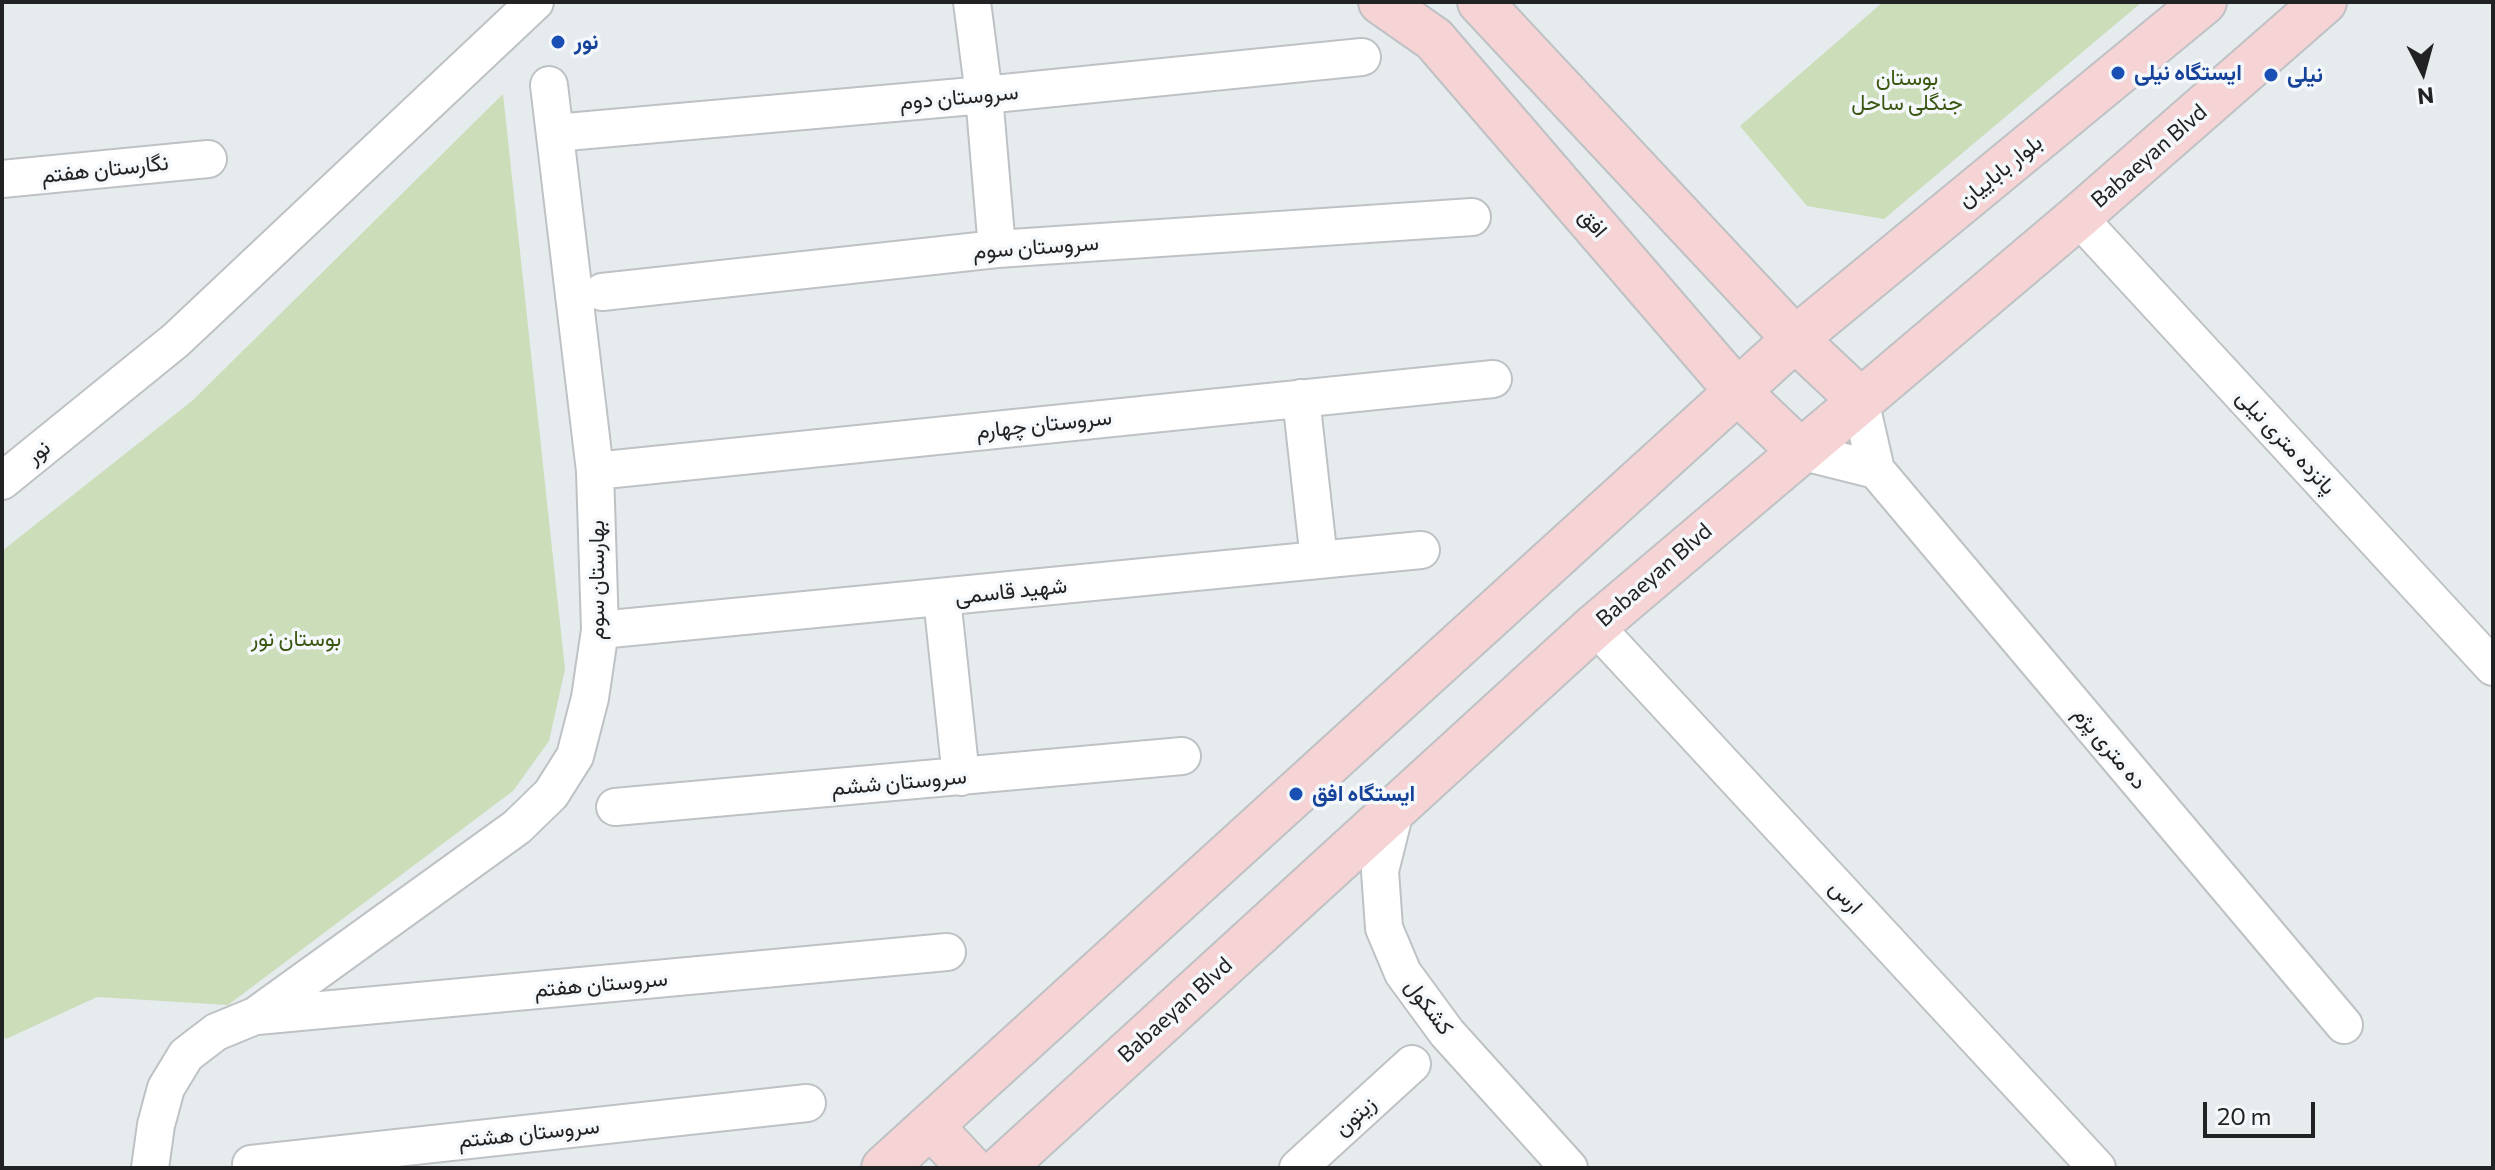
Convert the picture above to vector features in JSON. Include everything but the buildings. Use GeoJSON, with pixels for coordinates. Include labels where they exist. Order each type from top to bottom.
{"type":"FeatureCollection","features":[{"type":"Feature","properties":{"kind":"main road","name":"افق"},"geometry":{"type":"LineString","coordinates":[[1381,2],[1434,39],[1737,391],[1800,451]]}},
{"type":"Feature","properties":{"kind":"main road"},"geometry":{"type":"LineString","coordinates":[[1480,2],[1795,339],[1860,400]]}},
{"type":"Feature","properties":{"kind":"main road","name":"بلوار باباییان"},"geometry":{"type":"LineString","coordinates":[[1795,339],[2204,2]]}},
{"type":"Feature","properties":{"kind":"main road","name":"Babaeyan Blvd"},"geometry":{"type":"LineString","coordinates":[[1002,1168],[1595,626],[2078,217],[2324,2]]}},
{"type":"Feature","properties":{"kind":"main road"},"geometry":{"type":"LineString","coordinates":[[884,1168],[1795,339]]}},
{"type":"Feature","properties":{"kind":"main road"},"geometry":{"type":"LineString","coordinates":[[931,1126],[970,1168]]}},
{"type":"Feature","properties":{"kind":"street","name":"نور"},"geometry":{"type":"LineString","coordinates":[[2,481],[176,340],[535,2]]}},
{"type":"Feature","properties":{"kind":"street"},"geometry":{"type":"LineString","coordinates":[[972,2],[984,95],[997,249]]}},
{"type":"Feature","properties":{"kind":"street","name":"سروستان دوم"},"geometry":{"type":"LineString","coordinates":[[555,133],[1362,57]]}},
{"type":"Feature","properties":{"kind":"street","name":"بهارستان سوم"},"geometry":{"type":"LineString","coordinates":[[255,1016],[517,827],[551,794],[575,756],[590,698],[600,630],[595,471],[549,85]]}},
{"type":"Feature","properties":{"kind":"street","name":"نگارستان هفتم"},"geometry":{"type":"LineString","coordinates":[[2,179],[208,159]]}},
{"type":"Feature","properties":{"kind":"street","name":"سروستان سوم"},"geometry":{"type":"LineString","coordinates":[[602,292],[997,249],[1472,217]]}},
{"type":"Feature","properties":{"kind":"street","name":"پانزده متری نیلی"},"geometry":{"type":"LineString","coordinates":[[2078,217],[2493,667]]}},
{"type":"Feature","properties":{"kind":"street","name":"سروستان چهارم"},"geometry":{"type":"LineString","coordinates":[[595,471],[1493,379]]}},
{"type":"Feature","properties":{"kind":"street"},"geometry":{"type":"LineString","coordinates":[[1301,398],[1319,560]]}},
{"type":"Feature","properties":{"kind":"street","name":"ده متری پژم"},"geometry":{"type":"LineString","coordinates":[[1860,400],[1876,470],[2344,1025]]}},
{"type":"Feature","properties":{"kind":"street"},"geometry":{"type":"LineString","coordinates":[[1800,451],[1876,470]]}},
{"type":"Feature","properties":{"kind":"street","name":"شهید قاسمی"},"geometry":{"type":"LineString","coordinates":[[600,630],[1421,550]]}},
{"type":"Feature","properties":{"kind":"street"},"geometry":{"type":"LineString","coordinates":[[942,598],[961,777]]}},
{"type":"Feature","properties":{"kind":"street","name":"ارس"},"geometry":{"type":"LineString","coordinates":[[1595,626],[2097,1168]]}},
{"type":"Feature","properties":{"kind":"street","name":"سروستان ششم"},"geometry":{"type":"LineString","coordinates":[[615,807],[1182,756]]}},
{"type":"Feature","properties":{"kind":"street","name":"کشکول"},"geometry":{"type":"LineString","coordinates":[[1396,807],[1380,871],[1384,928],[1403,973],[1447,1033],[1569,1168]]}},
{"type":"Feature","properties":{"kind":"street","name":"سروستان هفتم"},"geometry":{"type":"LineString","coordinates":[[255,1016],[947,952]]}},
{"type":"Feature","properties":{"kind":"street"},"geometry":{"type":"LineString","coordinates":[[150,1168],[156,1125],[166,1088],[186,1055],[216,1032],[255,1016]]}},
{"type":"Feature","properties":{"kind":"street","name":"زیتون"},"geometry":{"type":"LineString","coordinates":[[1298,1168],[1412,1064]]}},
{"type":"Feature","properties":{"kind":"street","name":"سروستان هشتم"},"geometry":{"type":"LineString","coordinates":[[251,1164],[807,1103]]}},
{"type":"Feature","properties":{"kind":"green space","name":"بوستان جنگلی ساحل"},"geometry":{"type":"Polygon","coordinates":[[[1883,2],[2142,2],[1884,219],[1807,206],[1740,126],[1883,2]]]}},
{"type":"Feature","properties":{"kind":"green space","name":"بوستان نور"},"geometry":{"type":"Polygon","coordinates":[[[503,94],[565,669],[549,741],[513,791],[228,1005],[97,997],[6,1039],[2,1035],[2,551],[192,401],[503,94]]]}},
{"type":"Feature","properties":{"kind":"place","name":"نور"},"geometry":{"type":"Point","coordinates":[558,42]}},
{"type":"Feature","properties":{"kind":"place","name":"ایستگاه نیلی"},"geometry":{"type":"Point","coordinates":[2118,73]}},
{"type":"Feature","properties":{"kind":"place","name":"نیلی"},"geometry":{"type":"Point","coordinates":[2271,75]}},
{"type":"Feature","properties":{"kind":"place","name":"ایستگاه افق"},"geometry":{"type":"Point","coordinates":[1296,794]}}]}
